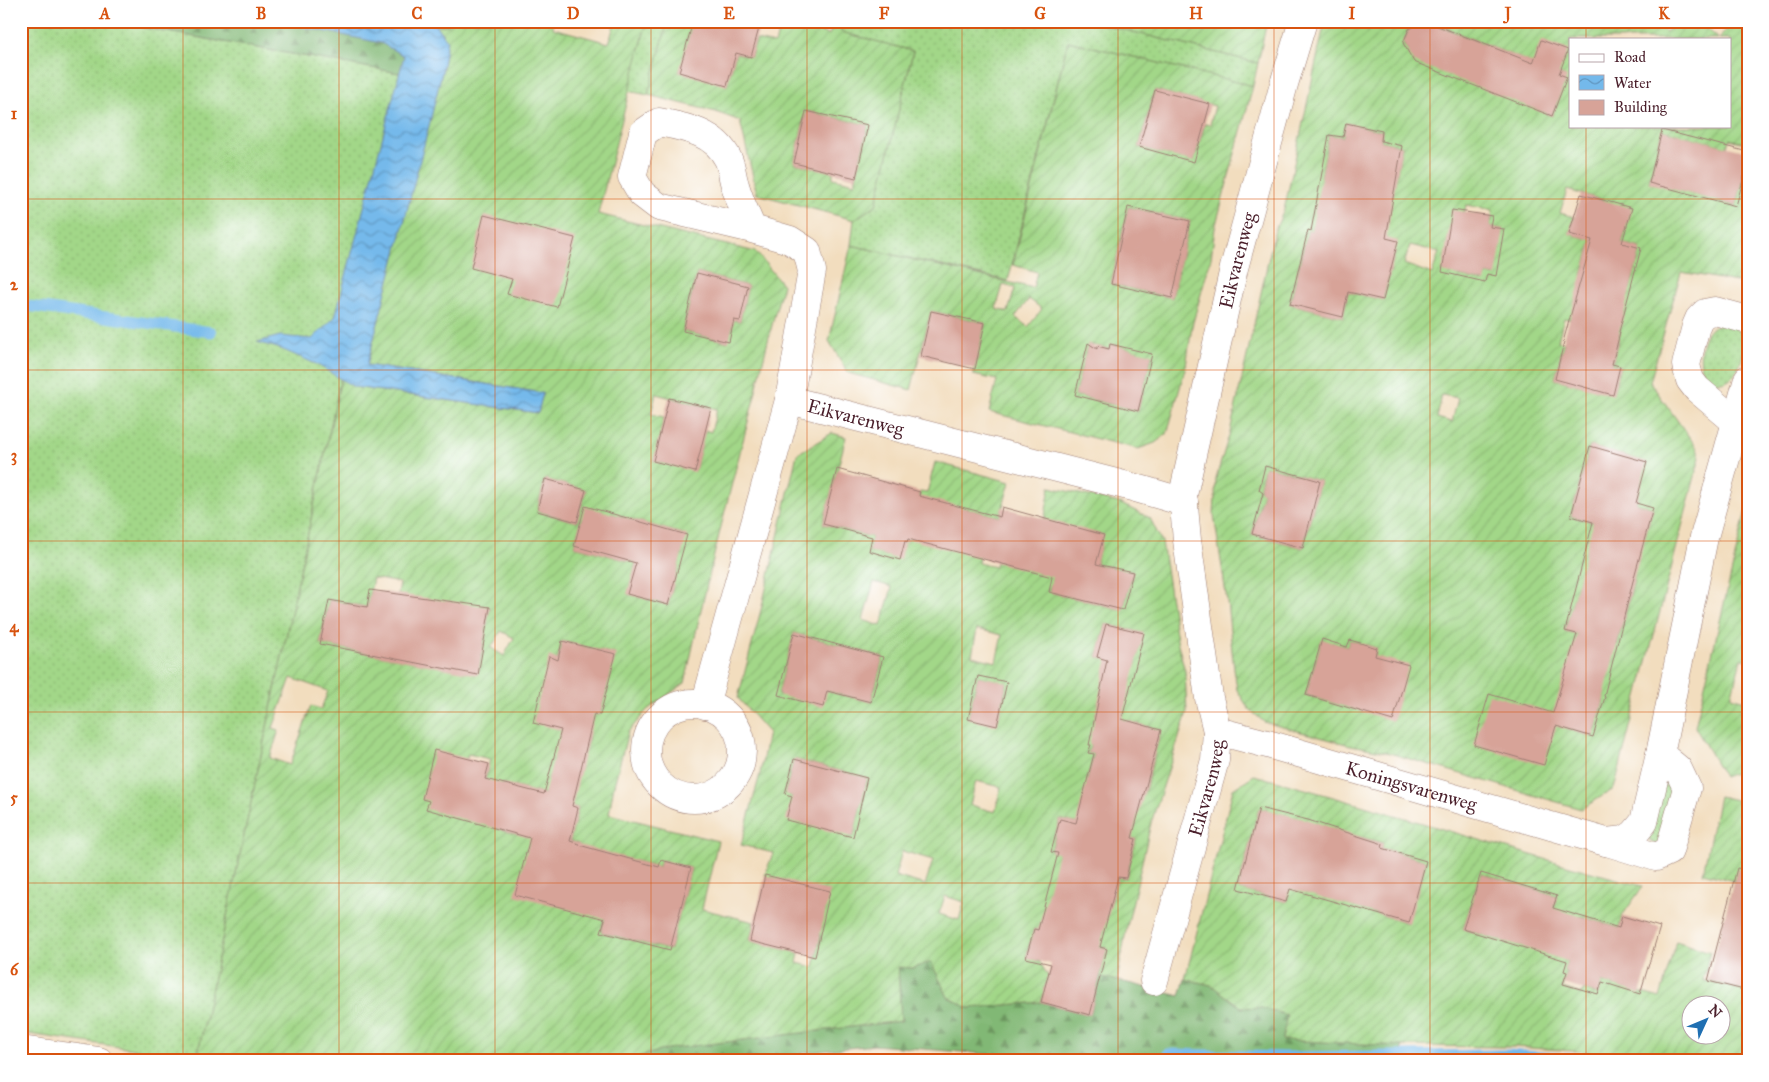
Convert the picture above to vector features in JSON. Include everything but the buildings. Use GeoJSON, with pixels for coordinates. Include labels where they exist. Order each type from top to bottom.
{"type":"FeatureCollection","features":[{"type":"Feature","properties":{"kind":"street","name":"Eikvarenweg"},"geometry":{"type":"LineString","coordinates":[[1154,981],[1215,760],[1217,731],[1209,698],[1187,540],[1183,495],[1234,268],[1303,21]]}},
{"type":"Feature","properties":{"kind":"street","name":"Eikvarenweg"},"geometry":{"type":"LineString","coordinates":[[705,705],[789,400],[812,271],[807,251],[790,240],[659,207],[642,194],[632,177],[643,134],[658,122],[685,128],[704,135],[719,144],[729,160],[735,185],[752,229]]}},
{"type":"Feature","properties":{"kind":"street"},"geometry":{"type":"LineString","coordinates":[[1737,423],[1697,389],[1690,380],[1686,365],[1696,326],[1699,319],[1705,313],[1715,311],[1748,320]]}},
{"type":"Feature","properties":{"kind":"street","name":"Koningsvarenweg"},"geometry":{"type":"LineString","coordinates":[[1606,842],[1625,840],[1634,834],[1644,822],[1660,754],[1704,537],[1748,380]]}},
{"type":"Feature","properties":{"kind":"street","name":"Eikvarenweg"},"geometry":{"type":"LineString","coordinates":[[789,400],[1136,488],[1184,502]]}},
{"type":"Feature","properties":{"kind":"street","name":"Koningsvarenweg"},"geometry":{"type":"LineString","coordinates":[[1217,731],[1656,857],[1670,851],[1687,788],[1678,769],[1660,754]]}},
{"type":"Feature","properties":{"kind":"street"},"geometry":{"type":"LineString","coordinates":[[21,1050],[100,1061]]}},
{"type":"Feature","properties":{"kind":"green space"},"geometry":{"type":"Polygon","coordinates":[[[21,21],[105,21],[405,74],[197,1058],[21,1033],[21,21]]]}},
{"type":"Feature","properties":{"kind":"green space"},"geometry":{"type":"Polygon","coordinates":[[[105,21],[449,21],[448,25],[405,74],[105,21]]]}},
{"type":"Feature","properties":{"kind":"green space"},"geometry":{"type":"Polygon","coordinates":[[[449,21],[554,21],[553,28],[609,43],[615,21],[647,21],[598,214],[756,252],[783,285],[718,540],[685,683],[647,710],[628,732],[614,785],[609,814],[718,841],[702,909],[754,922],[750,941],[799,953],[797,963],[814,967],[821,935],[814,932],[765,875],[773,853],[741,845],[760,774],[768,732],[738,698],[762,606],[797,454],[832,433],[846,437],[823,524],[872,537],[869,551],[887,556],[892,538],[907,542],[920,492],[927,493],[935,462],[1010,482],[1000,517],[964,508],[979,558],[978,563],[995,567],[996,562],[1044,522],[1050,487],[1119,503],[1150,518],[1162,542],[1177,640],[1185,671],[1187,713],[1151,823],[1126,931],[1117,981],[1100,976],[1107,948],[1034,929],[1026,957],[1039,961],[1048,976],[1041,1002],[969,1008],[948,997],[931,962],[913,968],[898,967],[901,1021],[667,1049],[622,1061],[225,1061],[197,1058],[341,378],[354,387],[538,413],[542,393],[367,365],[442,72],[447,40],[436,26],[448,25],[449,21]],[[697,273],[683,331],[728,342],[734,320],[740,321],[748,286],[697,273]],[[656,394],[651,414],[664,417],[654,461],[695,471],[705,430],[711,432],[717,409],[656,394]],[[545,479],[537,511],[577,522],[586,490],[545,479]],[[613,514],[582,518],[574,546],[636,563],[628,594],[668,605],[686,535],[613,514]],[[1065,526],[1049,592],[1123,610],[1133,572],[1096,564],[1103,535],[1065,526]],[[373,578],[367,607],[329,600],[320,644],[478,674],[490,607],[395,612],[400,583],[373,578]],[[874,582],[863,620],[881,626],[892,587],[874,582]],[[1106,624],[1097,657],[1135,667],[1143,633],[1106,624]],[[977,629],[972,656],[996,662],[1002,635],[977,629]],[[501,631],[491,648],[504,656],[514,638],[501,631]],[[794,633],[778,695],[827,691],[871,702],[883,657],[794,633]],[[562,641],[547,702],[561,730],[584,754],[589,737],[576,733],[582,711],[600,715],[615,654],[562,641]],[[978,676],[968,719],[997,725],[1007,683],[978,676]],[[291,678],[273,728],[279,730],[270,758],[290,765],[311,706],[321,709],[328,691],[291,678]],[[1096,712],[1094,746],[1091,746],[1088,753],[1094,754],[1087,780],[1117,788],[1119,784],[1145,791],[1161,730],[1096,712]],[[468,754],[459,789],[482,794],[490,759],[468,754]],[[794,759],[785,793],[853,837],[867,778],[794,759]],[[976,781],[970,805],[995,812],[1001,787],[976,781]],[[501,783],[500,810],[496,828],[511,833],[579,844],[570,841],[578,808],[565,804],[566,800],[501,783]],[[1060,819],[1051,851],[1058,853],[1111,903],[1118,877],[1126,878],[1136,839],[1060,819]],[[902,851],[895,876],[925,885],[933,860],[902,851]],[[621,857],[601,932],[670,950],[691,868],[661,860],[659,867],[621,857]],[[945,896],[939,914],[959,920],[964,902],[945,896]]]}},
{"type":"Feature","properties":{"kind":"green space"},"geometry":{"type":"Polygon","coordinates":[[[647,21],[668,21],[648,95],[628,91],[647,21]]]}},
{"type":"Feature","properties":{"kind":"green space"},"geometry":{"type":"Polygon","coordinates":[[[668,21],[693,21],[680,72],[727,85],[736,53],[751,57],[756,40],[775,44],[781,21],[818,21],[815,30],[829,35],[834,21],[842,21],[841,32],[913,51],[876,205],[854,220],[757,194],[740,121],[716,112],[648,95],[668,21]],[[806,111],[794,163],[833,172],[833,178],[855,183],[868,125],[806,111]]]}},
{"type":"Feature","properties":{"kind":"green space"},"geometry":{"type":"Polygon","coordinates":[[[842,21],[1089,21],[1258,63],[1253,86],[1068,41],[1008,281],[851,245],[854,220],[876,205],[913,51],[840,32],[842,21]]]}},
{"type":"Feature","properties":{"kind":"green space"},"geometry":{"type":"Polygon","coordinates":[[[1089,21],[1196,21],[1221,27],[1222,21],[1267,21],[1258,63],[1089,21]]]}},
{"type":"Feature","properties":{"kind":"green space"},"geometry":{"type":"Polygon","coordinates":[[[1325,21],[1654,21],[1666,32],[1675,21],[1689,21],[1695,27],[1700,21],[1706,21],[1703,26],[1717,38],[1569,38],[1569,128],[1732,128],[1732,38],[1720,38],[1734,21],[1748,21],[1748,144],[1729,139],[1727,147],[1662,130],[1649,182],[1736,206],[1748,162],[1748,284],[1681,272],[1650,382],[1697,448],[1700,457],[1614,789],[1581,809],[1386,752],[1346,744],[1264,722],[1249,709],[1237,690],[1227,601],[1214,515],[1216,478],[1230,432],[1275,230],[1284,210],[1325,21]],[[1421,23],[1409,29],[1403,43],[1410,54],[1552,116],[1566,77],[1435,24],[1433,29],[1421,23]],[[1346,123],[1343,137],[1329,135],[1321,178],[1393,195],[1402,146],[1381,141],[1382,131],[1346,123]],[[1567,190],[1560,213],[1574,217],[1570,234],[1592,240],[1582,275],[1630,289],[1641,248],[1622,243],[1626,228],[1603,200],[1567,190]],[[1466,205],[1459,239],[1503,229],[1490,227],[1493,210],[1466,205]],[[1308,230],[1290,304],[1343,317],[1348,292],[1383,300],[1395,252],[1308,230]],[[1410,245],[1404,264],[1432,274],[1439,252],[1410,245]],[[1460,252],[1455,275],[1484,282],[1487,274],[1495,276],[1498,261],[1460,252]],[[1564,318],[1558,341],[1564,342],[1555,379],[1613,394],[1620,366],[1612,364],[1620,333],[1564,318]],[[1442,395],[1437,418],[1452,422],[1458,398],[1442,395]],[[1590,446],[1571,516],[1617,529],[1644,540],[1653,508],[1636,503],[1646,462],[1590,446]],[[1265,466],[1259,490],[1263,493],[1252,534],[1303,548],[1320,481],[1265,466]],[[1582,567],[1565,631],[1617,645],[1634,581],[1582,567]],[[1322,640],[1306,695],[1393,720],[1375,656],[1377,648],[1350,640],[1347,647],[1322,640]],[[1605,697],[1566,729],[1593,737],[1605,697]]]}},
{"type":"Feature","properties":{"kind":"green space"},"geometry":{"type":"Polygon","coordinates":[[[1068,41],[1253,86],[1215,228],[1211,258],[1192,326],[1186,366],[1167,434],[1155,443],[1138,449],[989,412],[997,380],[973,375],[985,323],[931,311],[911,390],[848,373],[829,341],[851,245],[1033,288],[1037,272],[1013,265],[1068,41]],[[1155,90],[1139,147],[1194,161],[1205,124],[1210,125],[1215,106],[1155,90]],[[1128,207],[1111,284],[1172,298],[1190,221],[1128,207]],[[1003,285],[996,309],[1008,312],[1015,288],[1003,285]],[[1029,299],[1015,317],[1028,327],[1042,309],[1029,299]],[[1088,344],[1075,395],[1138,411],[1152,355],[1111,344],[1109,349],[1088,344]]]}},
{"type":"Feature","properties":{"kind":"green space"},"geometry":{"type":"Polygon","coordinates":[[[1724,323],[1740,333],[1743,339],[1743,355],[1737,370],[1732,376],[1720,382],[1711,380],[1705,375],[1700,359],[1701,349],[1708,332],[1714,326],[1724,323]]]}},
{"type":"Feature","properties":{"kind":"green space"},"geometry":{"type":"Polygon","coordinates":[[[1748,502],[1748,660],[1741,659],[1731,697],[1748,702],[1748,768],[1724,777],[1695,727],[1748,502]]]}},
{"type":"Feature","properties":{"kind":"green space"},"geometry":{"type":"Polygon","coordinates":[[[1254,775],[1643,886],[1622,916],[1619,928],[1580,916],[1564,971],[1567,972],[1562,988],[1582,994],[1584,990],[1598,994],[1602,982],[1660,998],[1676,941],[1710,952],[1703,980],[1748,991],[1748,1061],[1665,1061],[1644,1056],[1517,1047],[1403,1046],[1282,1040],[1287,1015],[1262,1008],[1241,1007],[1211,985],[1185,979],[1233,789],[1254,775]],[[1259,808],[1238,889],[1286,902],[1308,821],[1259,808]],[[1357,836],[1338,902],[1408,923],[1426,861],[1382,848],[1383,843],[1357,836]],[[1481,873],[1463,929],[1523,947],[1542,947],[1557,896],[1481,873]]]}},
{"type":"Feature","properties":{"kind":"green space"},"geometry":{"type":"Polygon","coordinates":[[[1666,780],[1675,781],[1665,837],[1656,845],[1648,837],[1666,780]]]}},
{"type":"Feature","properties":{"kind":"green space"},"geometry":{"type":"Polygon","coordinates":[[[1719,796],[1736,800],[1748,822],[1748,906],[1729,902],[1734,881],[1703,873],[1719,796]]]}},
{"type":"Feature","properties":{"kind":"green space"},"geometry":{"type":"Polygon","coordinates":[[[931,962],[948,997],[969,1008],[1041,1002],[1090,1015],[1100,976],[1180,996],[1185,979],[1211,985],[1241,1007],[1262,1008],[1287,1015],[1283,1040],[1403,1046],[1397,1061],[1073,1061],[874,1045],[734,1061],[622,1061],[667,1049],[901,1021],[898,967],[913,968],[931,962]]]}},
{"type":"Feature","properties":{"kind":"water"},"geometry":{"type":"Polygon","coordinates":[[[274,21],[423,21],[436,26],[447,40],[442,72],[430,122],[367,365],[543,393],[538,413],[354,387],[316,364],[281,349],[257,342],[280,336],[312,339],[335,317],[404,56],[381,43],[274,21]]]}},
{"type":"Feature","properties":{"kind":"waterway"},"geometry":{"type":"LineString","coordinates":[[21,305],[211,332]]}},
{"type":"Feature","properties":{"kind":"waterway"},"geometry":{"type":"LineString","coordinates":[[1168,1054],[1284,1057],[1508,1055],[1596,1061]]}}]}
